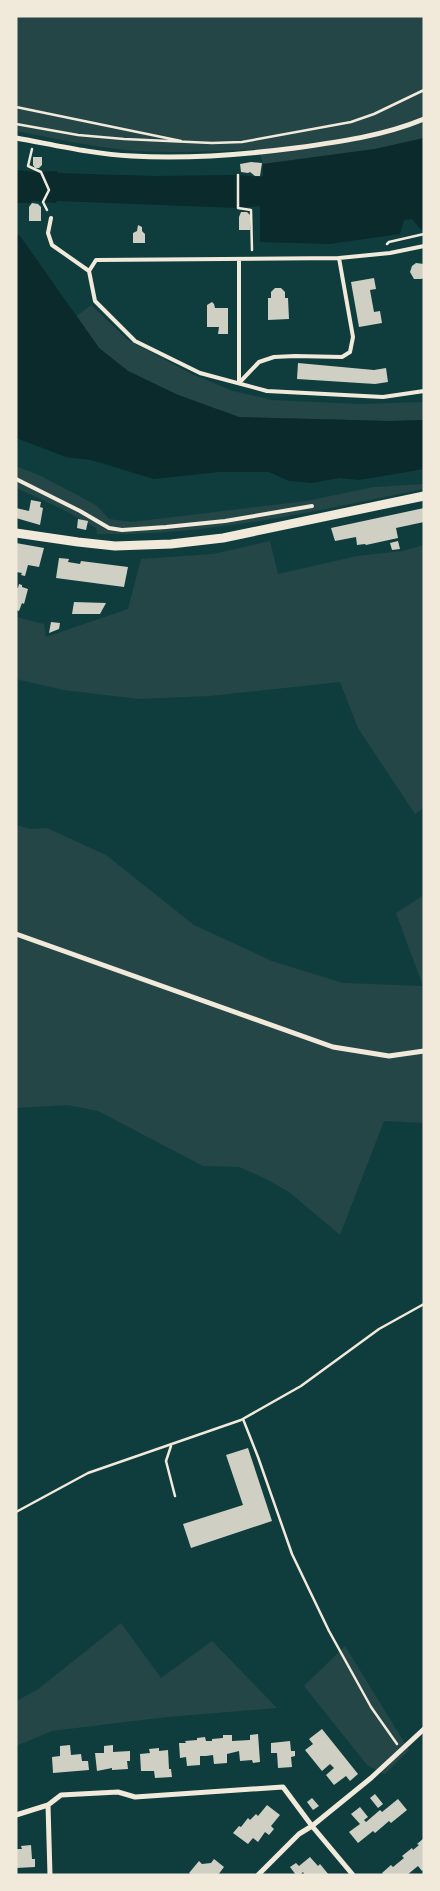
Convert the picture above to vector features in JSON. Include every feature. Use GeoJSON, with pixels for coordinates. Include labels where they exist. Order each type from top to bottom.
{"type":"FeatureCollection","features":[{"type":"Feature","properties":{"kind":"street"},"geometry":{"type":"LineString","coordinates":[[16,138],[97,153],[132,156],[183,157],[252,154],[346,142],[406,126],[424,119]]}},
{"type":"Feature","properties":{"kind":"street"},"geometry":{"type":"LineString","coordinates":[[16,533],[115,546],[171,544],[223,538],[424,496]]}},
{"type":"Feature","properties":{"kind":"street"},"geometry":{"type":"LineString","coordinates":[[16,934],[333,1048],[389,1056],[424,1051]]}},
{"type":"Feature","properties":{"kind":"street"},"geometry":{"type":"LineString","coordinates":[[258,1875],[299,1834],[312,1826],[424,1730]]}},
{"type":"Feature","properties":{"kind":"street"},"geometry":{"type":"LineString","coordinates":[[16,1815],[48,1805],[61,1795],[118,1792],[135,1796],[283,1787],[312,1826],[353,1875]]}},
{"type":"Feature","properties":{"kind":"street"},"geometry":{"type":"LineString","coordinates":[[48,1805],[50,1875]]}},
{"type":"Feature","properties":{"kind":"lane"},"geometry":{"type":"LineString","coordinates":[[50,218],[48,233],[52,245],[89,271],[95,301],[135,341],[200,373],[267,391],[383,397],[424,391]]}},
{"type":"Feature","properties":{"kind":"lane"},"geometry":{"type":"LineString","coordinates":[[89,271],[96,260],[339,258],[390,253],[424,246]]}},
{"type":"Feature","properties":{"kind":"lane"},"geometry":{"type":"LineString","coordinates":[[238,383],[259,362],[274,357],[342,357],[350,352],[352,337],[339,258]]}},
{"type":"Feature","properties":{"kind":"lane"},"geometry":{"type":"LineString","coordinates":[[238,383],[239,259]]}},
{"type":"Feature","properties":{"kind":"lane"},"geometry":{"type":"LineString","coordinates":[[16,479],[80,511],[109,528],[122,530],[166,528],[226,521],[312,506]]}},
{"type":"Feature","properties":{"kind":"path"},"geometry":{"type":"LineString","coordinates":[[16,124],[124,140],[242,142],[350,122],[374,114],[424,90]]}},
{"type":"Feature","properties":{"kind":"path"},"geometry":{"type":"LineString","coordinates":[[16,107],[190,142]]}},
{"type":"Feature","properties":{"kind":"path"},"geometry":{"type":"LineString","coordinates":[[34,141],[28,166],[41,172],[49,190],[43,202],[50,218]]}},
{"type":"Feature","properties":{"kind":"path"},"geometry":{"type":"LineString","coordinates":[[238,175],[238,208],[251,210],[252,259]]}},
{"type":"Feature","properties":{"kind":"path"},"geometry":{"type":"LineString","coordinates":[[16,1512],[88,1473],[242,1420],[301,1386],[379,1329],[424,1304]]}},
{"type":"Feature","properties":{"kind":"path"},"geometry":{"type":"LineString","coordinates":[[242,1420],[244,1419],[292,1554],[329,1631],[367,1699],[401,1750]]}},
{"type":"Feature","properties":{"kind":"path"},"geometry":{"type":"LineString","coordinates":[[171,1446],[166,1460],[175,1496]]}},
{"type":"Feature","properties":{"kind":"shaded area"},"geometry":{"type":"Polygon","coordinates":[[[16,16],[424,16],[424,138],[375,149],[263,164],[259,149],[176,152],[125,150],[16,131],[16,16]]]}},
{"type":"Feature","properties":{"kind":"shaded area"},"geometry":{"type":"Polygon","coordinates":[[[424,138],[424,229],[421,230],[412,219],[404,220],[400,234],[329,244],[260,242],[260,206],[238,208],[57,201],[56,203],[32,201],[30,203],[16,203],[16,170],[154,176],[238,175],[261,177],[263,176],[263,164],[375,149],[424,138]]]}},
{"type":"Feature","properties":{"kind":"shaded area"},"geometry":{"type":"Polygon","coordinates":[[[16,234],[20,236],[99,348],[128,371],[178,395],[239,417],[389,421],[424,420],[424,469],[359,480],[339,478],[312,483],[289,481],[269,472],[219,472],[154,479],[91,460],[66,457],[16,438],[16,234]]]}},
{"type":"Feature","properties":{"kind":"shaded area"},"geometry":{"type":"Polygon","coordinates":[[[91,305],[128,340],[192,374],[233,391],[272,400],[359,404],[424,402],[424,420],[389,421],[239,417],[178,395],[128,371],[99,348],[77,316],[91,305]]]}},
{"type":"Feature","properties":{"kind":"shaded area"},"geometry":{"type":"Polygon","coordinates":[[[16,466],[43,477],[96,505],[109,519],[132,522],[306,501],[374,487],[424,484],[424,489],[289,516],[222,527],[154,533],[97,534],[96,528],[62,509],[16,488],[16,466]]]}},
{"type":"Feature","properties":{"kind":"shaded area"},"geometry":{"type":"Polygon","coordinates":[[[270,541],[278,574],[357,556],[402,551],[424,545],[424,808],[415,814],[358,728],[340,682],[209,696],[139,699],[63,690],[16,679],[16,617],[44,624],[46,637],[128,609],[141,559],[213,554],[270,541]]]}},
{"type":"Feature","properties":{"kind":"shaded area"},"geometry":{"type":"Polygon","coordinates":[[[16,825],[31,829],[47,828],[106,855],[194,925],[272,961],[343,983],[423,986],[396,913],[424,895],[424,1123],[384,1121],[340,1235],[289,1192],[264,1178],[239,1167],[203,1166],[98,1111],[67,1105],[16,1108],[16,825]]]}},
{"type":"Feature","properties":{"kind":"shaded area"},"geometry":{"type":"Polygon","coordinates":[[[121,1623],[161,1678],[212,1641],[277,1708],[167,1717],[52,1731],[16,1746],[16,1701],[37,1690],[121,1623]]]}},
{"type":"Feature","properties":{"kind":"shaded area"},"geometry":{"type":"Polygon","coordinates":[[[345,1646],[409,1750],[385,1774],[367,1765],[304,1686],[345,1646]]]}},
{"type":"Feature","properties":{"kind":"building"},"geometry":{"type":"Polygon","coordinates":[[[33,157],[42,157],[42,165],[39,168],[35,168],[33,165],[33,157]]]}},
{"type":"Feature","properties":{"kind":"building"},"geometry":{"type":"Polygon","coordinates":[[[262,163],[260,176],[255,176],[250,172],[241,172],[240,164],[262,163]]]}},
{"type":"Feature","properties":{"kind":"building"},"geometry":{"type":"Polygon","coordinates":[[[32,203],[38,204],[41,207],[41,221],[29,221],[29,207],[32,203]]]}},
{"type":"Feature","properties":{"kind":"building"},"geometry":{"type":"Polygon","coordinates":[[[241,212],[247,212],[250,215],[250,230],[239,230],[241,212]]]}},
{"type":"Feature","properties":{"kind":"building"},"geometry":{"type":"Polygon","coordinates":[[[138,225],[142,227],[142,231],[145,234],[145,243],[133,243],[133,233],[137,231],[138,225]]]}},
{"type":"Feature","properties":{"kind":"building"},"geometry":{"type":"Polygon","coordinates":[[[416,263],[424,264],[424,278],[414,279],[410,272],[412,266],[416,263]]]}},
{"type":"Feature","properties":{"kind":"building"},"geometry":{"type":"Polygon","coordinates":[[[374,278],[376,289],[370,290],[374,312],[380,311],[382,323],[359,327],[351,282],[374,278]]]}},
{"type":"Feature","properties":{"kind":"building"},"geometry":{"type":"Polygon","coordinates":[[[275,288],[281,288],[285,292],[285,298],[288,298],[289,319],[268,320],[268,298],[271,298],[271,292],[275,288]]]}},
{"type":"Feature","properties":{"kind":"building"},"geometry":{"type":"Polygon","coordinates":[[[212,302],[215,308],[228,308],[228,334],[218,334],[219,327],[207,327],[207,305],[212,302]]]}},
{"type":"Feature","properties":{"kind":"building"},"geometry":{"type":"Polygon","coordinates":[[[298,363],[374,370],[386,368],[388,382],[375,384],[297,379],[298,363]]]}},
{"type":"Feature","properties":{"kind":"building"},"geometry":{"type":"Polygon","coordinates":[[[31,500],[41,502],[40,507],[43,508],[40,525],[16,518],[16,508],[29,511],[31,500]]]}},
{"type":"Feature","properties":{"kind":"building"},"geometry":{"type":"Polygon","coordinates":[[[424,508],[424,522],[396,528],[398,538],[366,545],[357,545],[356,537],[335,541],[331,528],[424,508]]]}},
{"type":"Feature","properties":{"kind":"building"},"geometry":{"type":"Polygon","coordinates":[[[78,519],[88,521],[86,530],[77,528],[78,519]]]}},
{"type":"Feature","properties":{"kind":"building"},"geometry":{"type":"Polygon","coordinates":[[[398,541],[400,549],[392,550],[390,543],[398,541]]]}},
{"type":"Feature","properties":{"kind":"building"},"geometry":{"type":"Polygon","coordinates":[[[16,543],[44,548],[39,567],[28,565],[25,576],[21,575],[22,573],[16,572],[16,543]]]}},
{"type":"Feature","properties":{"kind":"building"},"geometry":{"type":"Polygon","coordinates":[[[59,558],[69,559],[68,562],[80,564],[81,561],[128,567],[124,587],[56,578],[59,558]]]}},
{"type":"Feature","properties":{"kind":"building"},"geometry":{"type":"Polygon","coordinates":[[[19,584],[28,589],[24,604],[22,603],[19,611],[16,610],[16,587],[18,588],[19,584]]]}},
{"type":"Feature","properties":{"kind":"building"},"geometry":{"type":"Polygon","coordinates":[[[74,602],[106,603],[100,614],[72,614],[74,602]]]}},
{"type":"Feature","properties":{"kind":"building"},"geometry":{"type":"Polygon","coordinates":[[[51,622],[60,623],[59,629],[49,633],[51,622]]]}},
{"type":"Feature","properties":{"kind":"building"},"geometry":{"type":"Polygon","coordinates":[[[248,1448],[272,1521],[191,1548],[183,1524],[243,1505],[226,1455],[248,1448]]]}},
{"type":"Feature","properties":{"kind":"building"},"geometry":{"type":"Polygon","coordinates":[[[322,1729],[358,1774],[350,1781],[346,1776],[334,1785],[326,1775],[334,1768],[330,1764],[322,1771],[305,1750],[313,1744],[309,1739],[322,1729]]]}},
{"type":"Feature","properties":{"kind":"building"},"geometry":{"type":"Polygon","coordinates":[[[258,1734],[260,1762],[253,1763],[252,1760],[240,1761],[239,1751],[227,1754],[227,1763],[214,1764],[213,1755],[200,1756],[200,1765],[187,1766],[186,1757],[180,1758],[179,1743],[186,1743],[185,1741],[205,1737],[206,1741],[212,1741],[212,1739],[223,1738],[223,1735],[232,1735],[232,1741],[250,1740],[250,1735],[258,1734]]]}},
{"type":"Feature","properties":{"kind":"building"},"geometry":{"type":"Polygon","coordinates":[[[290,1741],[291,1751],[295,1751],[295,1756],[291,1757],[292,1767],[278,1768],[277,1753],[271,1753],[271,1743],[290,1741]]]}},
{"type":"Feature","properties":{"kind":"building"},"geometry":{"type":"Polygon","coordinates":[[[70,1745],[71,1755],[81,1754],[82,1761],[88,1761],[89,1770],[53,1773],[52,1757],[60,1756],[60,1746],[70,1745]]]}},
{"type":"Feature","properties":{"kind":"building"},"geometry":{"type":"Polygon","coordinates":[[[113,1745],[113,1752],[130,1751],[130,1761],[127,1761],[128,1769],[112,1770],[112,1768],[97,1771],[95,1753],[104,1753],[104,1746],[113,1745]]]}},
{"type":"Feature","properties":{"kind":"building"},"geometry":{"type":"Polygon","coordinates":[[[159,1748],[159,1751],[168,1750],[169,1769],[171,1769],[172,1777],[155,1778],[154,1771],[141,1771],[140,1754],[150,1753],[149,1749],[159,1748]]]}},
{"type":"Feature","properties":{"kind":"building"},"geometry":{"type":"Polygon","coordinates":[[[375,1794],[383,1804],[378,1808],[370,1798],[375,1794]]]}},
{"type":"Feature","properties":{"kind":"building"},"geometry":{"type":"Polygon","coordinates":[[[312,1798],[319,1806],[313,1810],[307,1802],[312,1798]]]}},
{"type":"Feature","properties":{"kind":"building"},"geometry":{"type":"Polygon","coordinates":[[[398,1799],[407,1810],[391,1823],[389,1821],[375,1833],[373,1831],[358,1843],[349,1832],[360,1824],[351,1814],[360,1807],[368,1817],[364,1820],[366,1822],[380,1810],[382,1812],[398,1799]]]}},
{"type":"Feature","properties":{"kind":"building"},"geometry":{"type":"Polygon","coordinates":[[[267,1805],[280,1815],[271,1826],[274,1829],[269,1835],[265,1832],[258,1842],[253,1838],[248,1844],[233,1833],[248,1818],[250,1820],[256,1814],[258,1816],[267,1805]]]}},
{"type":"Feature","properties":{"kind":"building"},"geometry":{"type":"Polygon","coordinates":[[[424,1838],[424,1869],[422,1871],[418,1866],[407,1875],[384,1875],[382,1873],[391,1865],[393,1867],[404,1858],[402,1856],[412,1848],[413,1850],[424,1838]]]}},
{"type":"Feature","properties":{"kind":"building"},"geometry":{"type":"Polygon","coordinates":[[[31,1845],[32,1859],[35,1859],[35,1867],[16,1868],[16,1849],[22,1849],[21,1846],[31,1845]]]}},
{"type":"Feature","properties":{"kind":"building"},"geometry":{"type":"Polygon","coordinates":[[[310,1857],[318,1866],[320,1864],[329,1875],[305,1875],[303,1872],[300,1875],[296,1875],[290,1867],[296,1863],[299,1866],[310,1857]]]}},
{"type":"Feature","properties":{"kind":"building"},"geometry":{"type":"Polygon","coordinates":[[[214,1859],[224,1867],[218,1875],[192,1875],[189,1873],[199,1861],[202,1864],[211,1863],[214,1859]]]}}]}
